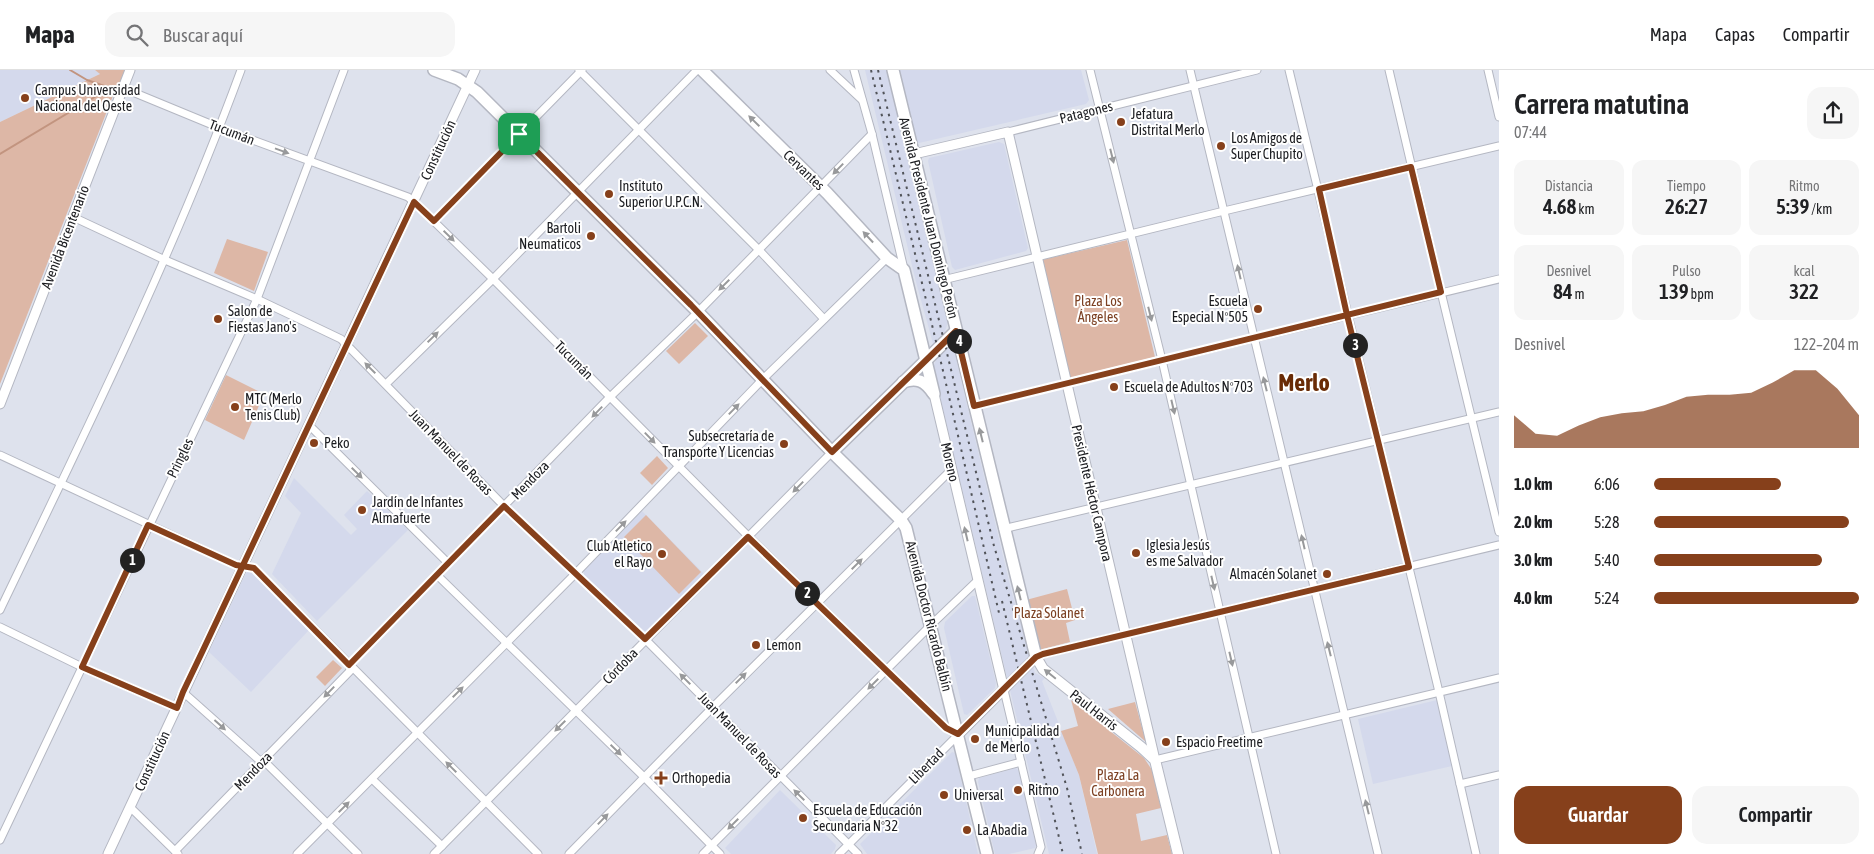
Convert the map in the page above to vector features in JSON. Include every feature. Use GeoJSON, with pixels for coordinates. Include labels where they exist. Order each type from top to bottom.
{"type":"FeatureCollection","features":[{"type":"Feature","properties":{"kind":"main road","name":"Avenida Doctor Ricardo Balbín"},"geometry":{"type":"LineString","coordinates":[[434,70],[469,85],[698,312],[832,452],[901,520],[909,534],[958,734]]}},
{"type":"Feature","properties":{"kind":"main road","name":"Cervantes"},"geometry":{"type":"LineString","coordinates":[[702,70],[821,187],[887,258],[904,270]]}},
{"type":"Feature","properties":{"kind":"main road","name":"Avenida Presidente Juan Domingo Perón"},"geometry":{"type":"LineString","coordinates":[[893,70],[1003,529],[1036,657]]}},
{"type":"Feature","properties":{"kind":"main road","name":"Moreno"},"geometry":{"type":"LineString","coordinates":[[904,270],[934,394]]}},
{"type":"Feature","properties":{"kind":"main road","name":"Córdoba"},"geometry":{"type":"LineString","coordinates":[[832,452],[956,331]]}},
{"type":"Feature","properties":{"kind":"main road"},"geometry":{"type":"LineString","coordinates":[[904,382],[912,379],[921,380],[934,394]]}},
{"type":"Feature","properties":{"kind":"main road","name":"Paul Harris"},"geometry":{"type":"LineString","coordinates":[[1036,657],[1043,669],[1155,760]]}},
{"type":"Feature","properties":{"kind":"main road"},"geometry":{"type":"LineString","coordinates":[[958,734],[987,854]]}},
{"type":"Feature","properties":{"kind":"main road","name":"Presidente Héctor Campora"},"geometry":{"type":"LineString","coordinates":[[1155,760],[1178,854]]}},
{"type":"Feature","properties":{"kind":"street","name":"Avenida Bicentenario"},"geometry":{"type":"LineString","coordinates":[[0,404],[130,70]]}},
{"type":"Feature","properties":{"kind":"street"},"geometry":{"type":"LineString","coordinates":[[0,610],[165,260],[220,128],[241,70]]}},
{"type":"Feature","properties":{"kind":"street","name":"Pringles"},"geometry":{"type":"LineString","coordinates":[[0,840],[257,299],[344,70]]}},
{"type":"Feature","properties":{"kind":"street","name":"Constitución"},"geometry":{"type":"LineString","coordinates":[[108,854],[475,70]]}},
{"type":"Feature","properties":{"kind":"street"},"geometry":{"type":"LineString","coordinates":[[386,384],[493,279],[638,128],[697,70]]}},
{"type":"Feature","properties":{"kind":"street"},"geometry":{"type":"LineString","coordinates":[[830,70],[862,100]]}},
{"type":"Feature","properties":{"kind":"street","name":"Moreno"},"geometry":{"type":"LineString","coordinates":[[854,70],[872,134],[904,270]]}},
{"type":"Feature","properties":{"kind":"street"},"geometry":{"type":"LineString","coordinates":[[1090,70],[1162,360],[1276,854]]}},
{"type":"Feature","properties":{"kind":"street"},"geometry":{"type":"LineString","coordinates":[[1190,70],[1378,854]]}},
{"type":"Feature","properties":{"kind":"street","name":"Patagones"},"geometry":{"type":"LineString","coordinates":[[914,154],[1257,70]]}},
{"type":"Feature","properties":{"kind":"street"},"geometry":{"type":"LineString","coordinates":[[1289,70],[1439,692],[1476,854]]}},
{"type":"Feature","properties":{"kind":"street"},"geometry":{"type":"LineString","coordinates":[[1389,70],[1499,532]]}},
{"type":"Feature","properties":{"kind":"street"},"geometry":{"type":"LineString","coordinates":[[1488,70],[1499,117]]}},
{"type":"Feature","properties":{"kind":"street"},"geometry":{"type":"LineString","coordinates":[[434,221],[580,71],[759,250],[824,319]]}},
{"type":"Feature","properties":{"kind":"street","name":"Tucumán"},"geometry":{"type":"LineString","coordinates":[[123,88],[220,128],[408,197],[493,279],[748,537],[946,728],[958,734]]}},
{"type":"Feature","properties":{"kind":"street","name":"Presidente Héctor Campora"},"geometry":{"type":"LineString","coordinates":[[1008,132],[1155,760]]}},
{"type":"Feature","properties":{"kind":"street","name":"Mendoza"},"geometry":{"type":"LineString","coordinates":[[176,852],[350,671],[349,665],[610,397],[698,312],[872,134]]}},
{"type":"Feature","properties":{"kind":"street"},"geometry":{"type":"LineString","coordinates":[[943,280],[1499,146]]}},
{"type":"Feature","properties":{"kind":"street","name":"Juan Manuel de Rosas"},"geometry":{"type":"LineString","coordinates":[[73,217],[165,260],[257,299],[338,338],[347,345],[504,506],[645,639],[858,854]]}},
{"type":"Feature","properties":{"kind":"street"},"geometry":{"type":"LineString","coordinates":[[297,854],[575,574],[762,380],[887,258]]}},
{"type":"Feature","properties":{"kind":"street"},"geometry":{"type":"LineString","coordinates":[[974,406],[1499,279]]}},
{"type":"Feature","properties":{"kind":"street","name":"Moreno"},"geometry":{"type":"LineString","coordinates":[[934,394],[1041,847],[1038,854]]}},
{"type":"Feature","properties":{"kind":"street"},"geometry":{"type":"LineString","coordinates":[[1003,529],[1499,412]]}},
{"type":"Feature","properties":{"kind":"street"},"geometry":{"type":"LineString","coordinates":[[310,426],[448,563]]}},
{"type":"Feature","properties":{"kind":"street","name":"Córdoba"},"geometry":{"type":"LineString","coordinates":[[434,854],[832,452]]}},
{"type":"Feature","properties":{"kind":"street"},"geometry":{"type":"LineString","coordinates":[[0,455],[236,565],[254,568],[538,854]]}},
{"type":"Feature","properties":{"kind":"street"},"geometry":{"type":"LineString","coordinates":[[569,854],[712,707],[952,469]]}},
{"type":"Feature","properties":{"kind":"street"},"geometry":{"type":"LineString","coordinates":[[1036,657],[1499,545]]}},
{"type":"Feature","properties":{"kind":"street"},"geometry":{"type":"LineString","coordinates":[[437,575],[720,854]]}},
{"type":"Feature","properties":{"kind":"street"},"geometry":{"type":"LineString","coordinates":[[704,854],[977,581]]}},
{"type":"Feature","properties":{"kind":"street"},"geometry":{"type":"LineString","coordinates":[[0,628],[82,667],[177,708]]}},
{"type":"Feature","properties":{"kind":"street","name":"Libertad"},"geometry":{"type":"LineString","coordinates":[[839,854],[1036,657]]}},
{"type":"Feature","properties":{"kind":"street"},"geometry":{"type":"LineString","coordinates":[[1155,760],[1499,678]]}},
{"type":"Feature","properties":{"kind":"street"},"geometry":{"type":"LineString","coordinates":[[183,692],[259,760],[263,760],[358,854]]}},
{"type":"Feature","properties":{"kind":"street"},"geometry":{"type":"LineString","coordinates":[[969,776],[1021,762]]}},
{"type":"Feature","properties":{"kind":"street"},"geometry":{"type":"LineString","coordinates":[[1460,784],[1499,776]]}},
{"type":"Feature","properties":{"kind":"street"},"geometry":{"type":"LineString","coordinates":[[372,779],[442,846]]}},
{"type":"Feature","properties":{"kind":"street"},"geometry":{"type":"LineString","coordinates":[[130,807],[176,852]]}},
{"type":"Feature","properties":{"kind":"shaded area","name":"Campus Universidad Nacional del Oeste"},"geometry":{"type":"Polygon","coordinates":[[[0,70],[95,70],[100,74],[0,122],[0,70]]]}},
{"type":"Feature","properties":{"kind":"shaded area"},"geometry":{"type":"Polygon","coordinates":[[[865,70],[887,70],[948,322],[945,331],[950,348],[956,350],[957,363],[1011,589],[1035,673],[1045,678],[1042,681],[1079,775],[1097,854],[1049,854],[933,367],[937,358],[916,282],[865,70]]]}},
{"type":"Feature","properties":{"kind":"shaded area"},"geometry":{"type":"Polygon","coordinates":[[[898,70],[1081,70],[1089,100],[1086,104],[919,143],[915,142],[898,70]]]}},
{"type":"Feature","properties":{"kind":"shaded area"},"geometry":{"type":"Polygon","coordinates":[[[999,142],[1004,144],[1028,248],[1026,251],[955,270],[952,267],[928,161],[929,158],[999,142]]]}},
{"type":"Feature","properties":{"kind":"shaded area"},"geometry":{"type":"Polygon","coordinates":[[[294,478],[351,535],[357,529],[344,515],[367,491],[408,530],[317,621],[272,574],[301,513],[285,496],[294,478]]]}},
{"type":"Feature","properties":{"kind":"shaded area"},"geometry":{"type":"Polygon","coordinates":[[[642,511],[705,575],[647,634],[641,635],[584,577],[584,571],[642,511]]]}},
{"type":"Feature","properties":{"kind":"shaded area"},"geometry":{"type":"Polygon","coordinates":[[[249,571],[309,630],[251,692],[209,652],[246,573],[249,571]]]}},
{"type":"Feature","properties":{"kind":"shaded area"},"geometry":{"type":"Polygon","coordinates":[[[972,596],[975,596],[996,683],[995,688],[967,715],[964,714],[944,628],[945,622],[972,596]]]}},
{"type":"Feature","properties":{"kind":"shaded area"},"geometry":{"type":"Polygon","coordinates":[[[1437,700],[1452,766],[1373,784],[1358,719],[1437,700]]]}},
{"type":"Feature","properties":{"kind":"shaded area"},"geometry":{"type":"Polygon","coordinates":[[[952,752],[955,753],[978,854],[867,854],[860,844],[952,752]]]}},
{"type":"Feature","properties":{"kind":"shaded area"},"geometry":{"type":"Polygon","coordinates":[[[1016,768],[1019,771],[1036,845],[1035,848],[1009,854],[995,854],[978,782],[979,778],[1016,768]]]}},
{"type":"Feature","properties":{"kind":"shaded area"},"geometry":{"type":"Polygon","coordinates":[[[780,790],[836,845],[831,854],[731,854],[725,848],[780,790]]]}},
{"type":"Feature","properties":{"kind":"green space"},"geometry":{"type":"Polygon","coordinates":[[[95,70],[128,70],[123,83],[118,83],[0,384],[0,122],[100,74],[95,70]]]}},
{"type":"Feature","properties":{"kind":"green space"},"geometry":{"type":"Polygon","coordinates":[[[227,239],[268,252],[254,291],[214,273],[227,239]]]}},
{"type":"Feature","properties":{"kind":"green space","name":"Plaza Los Ángeles"},"geometry":{"type":"Polygon","coordinates":[[[1127,240],[1155,357],[1069,378],[1041,260],[1127,240]]]}},
{"type":"Feature","properties":{"kind":"green space"},"geometry":{"type":"Polygon","coordinates":[[[695,323],[708,336],[679,364],[666,351],[695,323]]]}},
{"type":"Feature","properties":{"kind":"green space","name":"MTC (Merlo Tenis Club)"},"geometry":{"type":"Polygon","coordinates":[[[226,375],[264,394],[244,440],[205,420],[226,375]]]}},
{"type":"Feature","properties":{"kind":"green space"},"geometry":{"type":"Polygon","coordinates":[[[657,456],[668,468],[652,485],[640,473],[657,456]]]}},
{"type":"Feature","properties":{"kind":"green space","name":"Club Atletico el Rayo"},"geometry":{"type":"Polygon","coordinates":[[[646,515],[701,572],[679,594],[624,537],[646,515]]]}},
{"type":"Feature","properties":{"kind":"green space","name":"Plaza Solanet"},"geometry":{"type":"Polygon","coordinates":[[[1067,589],[1075,620],[1066,623],[1070,642],[1039,650],[1026,600],[1067,589]]]}},
{"type":"Feature","properties":{"kind":"green space"},"geometry":{"type":"Polygon","coordinates":[[[333,660],[342,668],[325,686],[316,677],[333,660]]]}},
{"type":"Feature","properties":{"kind":"green space","name":"Plaza La Carbonera"},"geometry":{"type":"Polygon","coordinates":[[[1071,700],[1144,758],[1152,770],[1161,808],[1136,814],[1141,841],[1167,835],[1172,854],[1098,854],[1079,775],[1061,731],[1078,726],[1071,700]]]}},
{"type":"Feature","properties":{"kind":"green space"},"geometry":{"type":"Polygon","coordinates":[[[1135,702],[1146,742],[1108,709],[1135,702]]]}},
{"type":"Feature","properties":{"kind":"waterway"},"geometry":{"type":"LineString","coordinates":[[70,70],[87,80],[110,88]]}},
{"type":"Feature","properties":{"kind":"waterway"},"geometry":{"type":"LineString","coordinates":[[0,154],[103,92],[119,86]]}},
{"type":"Feature","properties":{"kind":"railway"},"geometry":{"type":"LineString","coordinates":[[871,70],[999,613]]}},
{"type":"Feature","properties":{"kind":"railway"},"geometry":{"type":"LineString","coordinates":[[878,70],[994,546],[1067,788],[1082,854]]}},
{"type":"Feature","properties":{"kind":"railway"},"geometry":{"type":"LineString","coordinates":[[1002,601],[1063,854]]}},
{"type":"Feature","properties":{"kind":"place","name":"Campus Universidad Nacional del Oeste"},"geometry":{"type":"Point","coordinates":[25,98]}},
{"type":"Feature","properties":{"kind":"place","name":"Jefatura Distrital Merlo"},"geometry":{"type":"Point","coordinates":[1121,122]}},
{"type":"Feature","properties":{"kind":"place","name":"Los Amigos de Super Chupito"},"geometry":{"type":"Point","coordinates":[1221,146]}},
{"type":"Feature","properties":{"kind":"place","name":"Instituto Superior U.P.C.N."},"geometry":{"type":"Point","coordinates":[609,194]}},
{"type":"Feature","properties":{"kind":"place","name":"Bartoli Neumaticos"},"geometry":{"type":"Point","coordinates":[591,236]}},
{"type":"Feature","properties":{"kind":"place","name":"Escuela Especial Nº505"},"geometry":{"type":"Point","coordinates":[1258,309]}},
{"type":"Feature","properties":{"kind":"place","name":"Salon de Fiestas Jano's"},"geometry":{"type":"Point","coordinates":[218,319]}},
{"type":"Feature","properties":{"kind":"place","name":"Escuela de Adultos Nº703"},"geometry":{"type":"Point","coordinates":[1114,387]}},
{"type":"Feature","properties":{"kind":"place","name":"MTC (Merlo Tenis Club)"},"geometry":{"type":"Point","coordinates":[235,407]}},
{"type":"Feature","properties":{"kind":"place","name":"Peko"},"geometry":{"type":"Point","coordinates":[314,443]}},
{"type":"Feature","properties":{"kind":"place","name":"Subsecretaría de Transporte Y Licencias"},"geometry":{"type":"Point","coordinates":[784,444]}},
{"type":"Feature","properties":{"kind":"place","name":"Jardín de Infantes Almafuerte"},"geometry":{"type":"Point","coordinates":[362,510]}},
{"type":"Feature","properties":{"kind":"place","name":"Iglesia Jesús es me Salvador"},"geometry":{"type":"Point","coordinates":[1136,553]}},
{"type":"Feature","properties":{"kind":"place","name":"Club Atletico el Rayo"},"geometry":{"type":"Point","coordinates":[662,554]}},
{"type":"Feature","properties":{"kind":"place","name":"Almacén Solanet"},"geometry":{"type":"Point","coordinates":[1327,574]}},
{"type":"Feature","properties":{"kind":"place","name":"Lemon"},"geometry":{"type":"Point","coordinates":[756,645]}},
{"type":"Feature","properties":{"kind":"place","name":"Municipalidad de Merlo"},"geometry":{"type":"Point","coordinates":[975,739]}},
{"type":"Feature","properties":{"kind":"place","name":"Espacio Freetime"},"geometry":{"type":"Point","coordinates":[1166,742]}},
{"type":"Feature","properties":{"kind":"place","name":"Orthopedia"},"geometry":{"type":"Point","coordinates":[661,778]}},
{"type":"Feature","properties":{"kind":"place","name":"Ritmo"},"geometry":{"type":"Point","coordinates":[1018,790]}},
{"type":"Feature","properties":{"kind":"place","name":"Universal"},"geometry":{"type":"Point","coordinates":[944,795]}},
{"type":"Feature","properties":{"kind":"place","name":"Escuela de Educación Secundaria Nº32"},"geometry":{"type":"Point","coordinates":[803,818]}},
{"type":"Feature","properties":{"kind":"place","name":"La Abadia"},"geometry":{"type":"Point","coordinates":[967,830]}},
{"type":"Feature","properties":{"kind":"district","name":"Merlo"},"geometry":{"type":"Point","coordinates":[1304,383]}},
{"type":"Feature","properties":{"kind":"route"},"geometry":{"type":"LineString","coordinates":[[519,134],[434,221],[414,202],[310,426],[243,566],[183,692],[177,708],[82,667],[148,525],[236,565],[243,566],[254,568],[349,665],[504,506],[645,639],[748,537],[946,728],[958,734],[1036,657],[1043,654],[1409,567],[1347,315],[1319,189],[1411,167],[1441,292],[1394,304],[1347,315],[1254,337],[974,406],[956,331],[832,452],[691,305],[519,134]]}}]}
